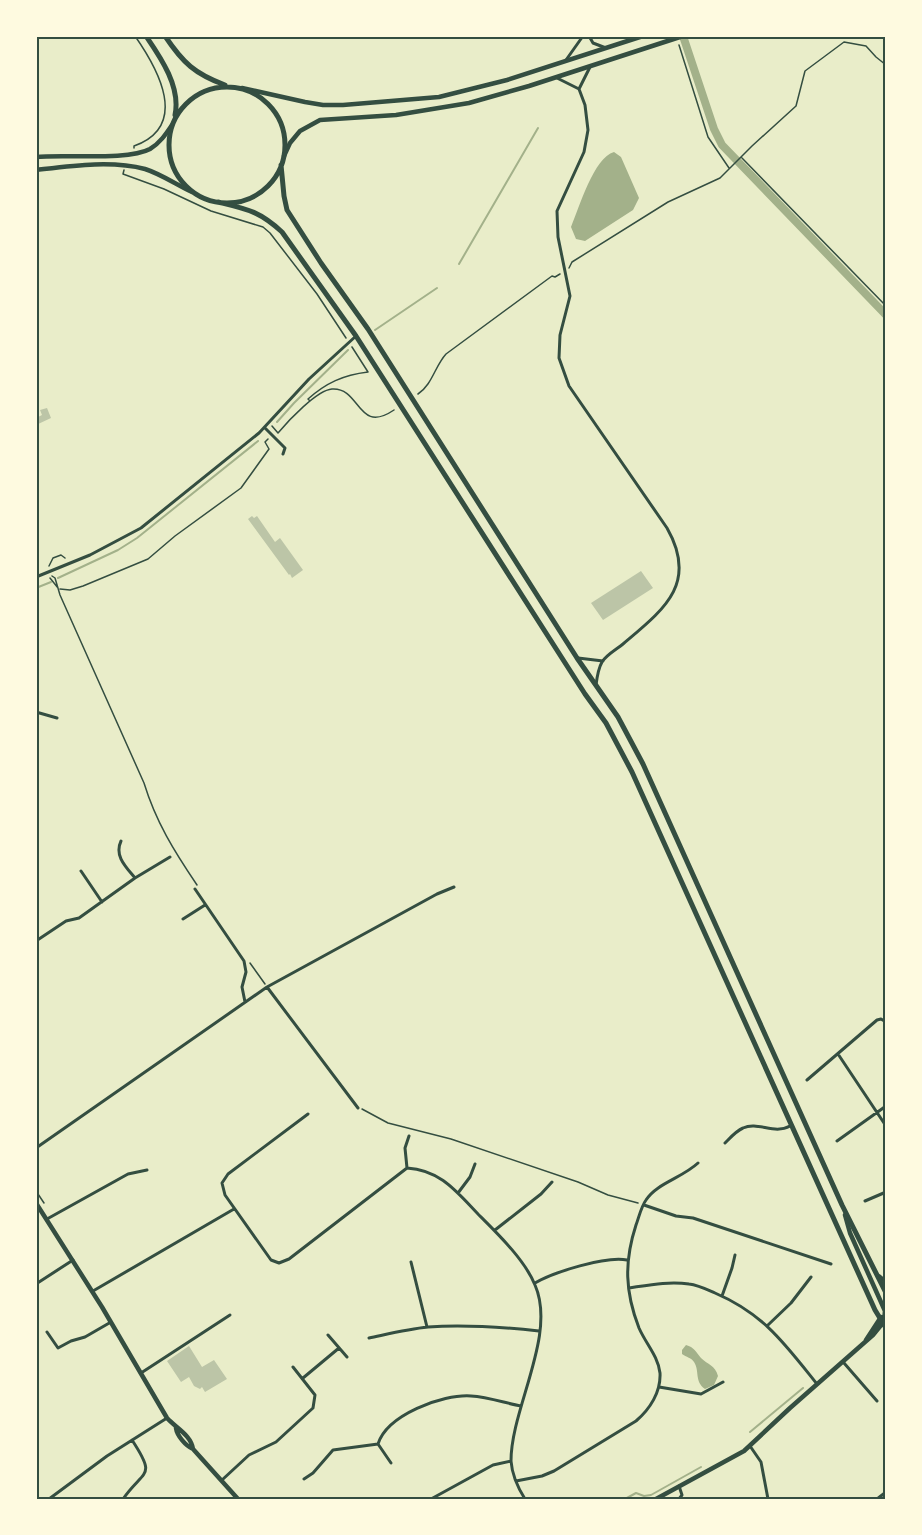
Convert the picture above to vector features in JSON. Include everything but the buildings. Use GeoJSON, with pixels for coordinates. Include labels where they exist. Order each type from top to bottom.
{"type":"FeatureCollection","features":[{"type":"Feature","properties":{"kind":"highway"},"geometry":{"type":"LineString","coordinates":[[146,36],[161,59],[176,100],[169,153],[174,170],[184,185],[203,198],[253,211],[267,218],[282,232],[356,336],[585,694],[606,723],[632,772],[884,1322]]}},
{"type":"Feature","properties":{"kind":"highway"},"geometry":{"type":"LineString","coordinates":[[165,36],[192,70],[226,85],[242,87],[265,101],[273,110],[284,135],[284,156],[274,178],[255,195],[232,203],[218,202]]}},
{"type":"Feature","properties":{"kind":"highway"},"geometry":{"type":"LineString","coordinates":[[173,122],[183,107],[196,96],[226,85]]}},
{"type":"Feature","properties":{"kind":"highway"},"geometry":{"type":"LineString","coordinates":[[281,165],[287,210],[368,329],[577,658],[618,717],[643,764],[842,1205],[886,1293]]}},
{"type":"Feature","properties":{"kind":"main road"},"geometry":{"type":"LineString","coordinates":[[242,87],[305,102],[343,105],[439,97],[507,80],[643,36]]}},
{"type":"Feature","properties":{"kind":"main road"},"geometry":{"type":"LineString","coordinates":[[284,156],[290,142],[300,131],[320,120],[430,110],[509,93],[683,36]]}},
{"type":"Feature","properties":{"kind":"main road"},"geometry":{"type":"LineString","coordinates":[[36,157],[122,155],[149,150],[163,140],[173,122]]}},
{"type":"Feature","properties":{"kind":"main road"},"geometry":{"type":"LineString","coordinates":[[36,170],[97,165],[124,166],[146,170],[192,192]]}},
{"type":"Feature","properties":{"kind":"main road"},"geometry":{"type":"LineString","coordinates":[[36,1203],[111,1322],[167,1418],[176,1428],[181,1429],[193,1449],[238,1499]]}},
{"type":"Feature","properties":{"kind":"main road"},"geometry":{"type":"LineString","coordinates":[[656,1499],[736,1456],[750,1446],[790,1408],[844,1363],[865,1343],[868,1334],[884,1322],[886,1311],[850,1233],[842,1205]]}},
{"type":"Feature","properties":{"kind":"street"},"geometry":{"type":"LineString","coordinates":[[566,62],[583,36]]}},
{"type":"Feature","properties":{"kind":"street"},"geometry":{"type":"LineString","coordinates":[[589,36],[593,43],[606,48]]}},
{"type":"Feature","properties":{"kind":"street"},"geometry":{"type":"LineString","coordinates":[[579,89],[590,67]]}},
{"type":"Feature","properties":{"kind":"street"},"geometry":{"type":"LineString","coordinates":[[556,78],[579,89],[585,105],[588,130],[584,152],[557,210],[558,237],[570,296],[560,335],[559,358],[569,386],[667,528],[678,554],[679,568],[676,585],[669,601],[658,614],[603,661],[596,687]]}},
{"type":"Feature","properties":{"kind":"street"},"geometry":{"type":"LineString","coordinates":[[36,577],[90,555],[141,528],[266,429],[309,379],[356,336]]}},
{"type":"Feature","properties":{"kind":"street"},"geometry":{"type":"LineString","coordinates":[[266,429],[285,448],[283,454]]}},
{"type":"Feature","properties":{"kind":"street"},"geometry":{"type":"LineString","coordinates":[[577,658],[603,661]]}},
{"type":"Feature","properties":{"kind":"street"},"geometry":{"type":"LineString","coordinates":[[36,712],[57,718]]}},
{"type":"Feature","properties":{"kind":"street"},"geometry":{"type":"LineString","coordinates":[[121,841],[118,847],[120,856],[135,878]]}},
{"type":"Feature","properties":{"kind":"street"},"geometry":{"type":"LineString","coordinates":[[36,941],[66,921],[79,918],[135,878],[170,857]]}},
{"type":"Feature","properties":{"kind":"street"},"geometry":{"type":"LineString","coordinates":[[81,871],[102,902]]}},
{"type":"Feature","properties":{"kind":"street"},"geometry":{"type":"LineString","coordinates":[[36,1148],[267,987],[437,894],[454,887]]}},
{"type":"Feature","properties":{"kind":"street"},"geometry":{"type":"LineString","coordinates":[[197,888],[205,905],[244,961],[246,972],[242,987],[246,1002]]}},
{"type":"Feature","properties":{"kind":"street"},"geometry":{"type":"LineString","coordinates":[[183,919],[205,905]]}},
{"type":"Feature","properties":{"kind":"street"},"geometry":{"type":"LineString","coordinates":[[267,987],[358,1108]]}},
{"type":"Feature","properties":{"kind":"street"},"geometry":{"type":"LineString","coordinates":[[807,1080],[877,1020],[881,1018],[886,1022]]}},
{"type":"Feature","properties":{"kind":"street"},"geometry":{"type":"LineString","coordinates":[[838,1054],[886,1126]]}},
{"type":"Feature","properties":{"kind":"street"},"geometry":{"type":"LineString","coordinates":[[837,1141],[886,1106]]}},
{"type":"Feature","properties":{"kind":"street"},"geometry":{"type":"LineString","coordinates":[[308,1114],[225,1176],[222,1186],[223,1192],[267,1257],[273,1261],[283,1262],[407,1168],[422,1169],[433,1173],[458,1193],[495,1230],[535,1283],[540,1308],[539,1331],[521,1406],[511,1461],[516,1481],[525,1499]]}},
{"type":"Feature","properties":{"kind":"street"},"geometry":{"type":"LineString","coordinates":[[724,1143],[742,1128],[752,1125],[764,1129],[784,1129],[792,1125]]}},
{"type":"Feature","properties":{"kind":"street"},"geometry":{"type":"LineString","coordinates":[[407,1168],[405,1148],[410,1136]]}},
{"type":"Feature","properties":{"kind":"street"},"geometry":{"type":"LineString","coordinates":[[516,1481],[554,1471],[629,1426],[646,1412],[659,1387],[660,1375],[658,1363],[640,1329],[629,1288],[627,1260],[644,1204],[657,1189],[683,1176],[698,1163]]}},
{"type":"Feature","properties":{"kind":"street"},"geometry":{"type":"LineString","coordinates":[[458,1193],[471,1177],[474,1164]]}},
{"type":"Feature","properties":{"kind":"street"},"geometry":{"type":"LineString","coordinates":[[47,1219],[128,1173],[147,1170]]}},
{"type":"Feature","properties":{"kind":"street"},"geometry":{"type":"LineString","coordinates":[[495,1230],[541,1194],[552,1182]]}},
{"type":"Feature","properties":{"kind":"street"},"geometry":{"type":"LineString","coordinates":[[865,1201],[886,1192]]}},
{"type":"Feature","properties":{"kind":"street"},"geometry":{"type":"LineString","coordinates":[[644,1204],[680,1218],[693,1218],[831,1264]]}},
{"type":"Feature","properties":{"kind":"street"},"geometry":{"type":"LineString","coordinates":[[92,1292],[234,1209]]}},
{"type":"Feature","properties":{"kind":"street"},"geometry":{"type":"LineString","coordinates":[[722,1296],[735,1255]]}},
{"type":"Feature","properties":{"kind":"street"},"geometry":{"type":"LineString","coordinates":[[36,1284],[73,1260]]}},
{"type":"Feature","properties":{"kind":"street"},"geometry":{"type":"LineString","coordinates":[[535,1283],[548,1276],[609,1260],[627,1260]]}},
{"type":"Feature","properties":{"kind":"street"},"geometry":{"type":"LineString","coordinates":[[411,1262],[427,1328]]}},
{"type":"Feature","properties":{"kind":"street"},"geometry":{"type":"LineString","coordinates":[[873,1269],[886,1282]]}},
{"type":"Feature","properties":{"kind":"street"},"geometry":{"type":"LineString","coordinates":[[768,1325],[811,1277]]}},
{"type":"Feature","properties":{"kind":"street"},"geometry":{"type":"LineString","coordinates":[[629,1288],[663,1283],[688,1284],[698,1285],[722,1296],[750,1311],[768,1325],[818,1385]]}},
{"type":"Feature","properties":{"kind":"street"},"geometry":{"type":"LineString","coordinates":[[141,1373],[230,1315]]}},
{"type":"Feature","properties":{"kind":"street"},"geometry":{"type":"LineString","coordinates":[[47,1332],[58,1348],[86,1337],[111,1322]]}},
{"type":"Feature","properties":{"kind":"street"},"geometry":{"type":"LineString","coordinates":[[369,1338],[427,1328],[493,1326],[539,1331]]}},
{"type":"Feature","properties":{"kind":"street"},"geometry":{"type":"LineString","coordinates":[[328,1335],[347,1357]]}},
{"type":"Feature","properties":{"kind":"street"},"geometry":{"type":"LineString","coordinates":[[303,1378],[339,1348]]}},
{"type":"Feature","properties":{"kind":"street"},"geometry":{"type":"LineString","coordinates":[[844,1363],[877,1401]]}},
{"type":"Feature","properties":{"kind":"street"},"geometry":{"type":"LineString","coordinates":[[221,1481],[249,1455],[276,1442],[313,1408],[315,1395],[293,1368]]}},
{"type":"Feature","properties":{"kind":"street"},"geometry":{"type":"LineString","coordinates":[[659,1387],[701,1394],[723,1382]]}},
{"type":"Feature","properties":{"kind":"street"},"geometry":{"type":"LineString","coordinates":[[378,1444],[382,1432],[398,1419],[446,1398],[473,1396],[521,1406]]}},
{"type":"Feature","properties":{"kind":"street"},"geometry":{"type":"LineString","coordinates":[[49,1499],[107,1456],[167,1418]]}},
{"type":"Feature","properties":{"kind":"street"},"geometry":{"type":"LineString","coordinates":[[123,1499],[142,1479],[147,1470],[144,1459],[132,1440]]}},
{"type":"Feature","properties":{"kind":"street"},"geometry":{"type":"LineString","coordinates":[[378,1444],[391,1463]]}},
{"type":"Feature","properties":{"kind":"street"},"geometry":{"type":"LineString","coordinates":[[304,1479],[313,1473],[333,1450],[378,1444]]}},
{"type":"Feature","properties":{"kind":"street"},"geometry":{"type":"LineString","coordinates":[[750,1446],[761,1462],[768,1499]]}},
{"type":"Feature","properties":{"kind":"street"},"geometry":{"type":"LineString","coordinates":[[431,1499],[493,1465],[511,1461]]}},
{"type":"Feature","properties":{"kind":"street"},"geometry":{"type":"LineString","coordinates":[[679,1486],[682,1495],[679,1499]]}},
{"type":"Feature","properties":{"kind":"street"},"geometry":{"type":"LineString","coordinates":[[877,1499],[886,1492]]}},
{"type":"Feature","properties":{"kind":"path"},"geometry":{"type":"LineString","coordinates":[[134,146],[154,135],[161,125],[165,110],[165,97],[155,66],[135,36]]}},
{"type":"Feature","properties":{"kind":"path"},"geometry":{"type":"LineString","coordinates":[[569,269],[572,262],[668,202],[684,193],[715,182],[796,106],[804,71],[844,42],[866,46],[886,65]]}},
{"type":"Feature","properties":{"kind":"path"},"geometry":{"type":"LineString","coordinates":[[679,43],[708,136],[725,160],[723,162],[730,169]]}},
{"type":"Feature","properties":{"kind":"path"},"geometry":{"type":"LineString","coordinates":[[741,157],[886,306]]}},
{"type":"Feature","properties":{"kind":"path"},"geometry":{"type":"LineString","coordinates":[[123,174],[155,185],[211,211],[263,227],[317,294],[346,338]]}},
{"type":"Feature","properties":{"kind":"path"},"geometry":{"type":"LineString","coordinates":[[441,359],[552,276],[555,277],[564,272]]}},
{"type":"Feature","properties":{"kind":"path"},"geometry":{"type":"LineString","coordinates":[[310,402],[308,399],[324,385],[351,374],[368,372],[352,346]]}},
{"type":"Feature","properties":{"kind":"path"},"geometry":{"type":"LineString","coordinates":[[59,589],[70,590],[83,586],[148,559],[240,488],[269,448],[265,442],[324,391],[337,390],[350,397],[363,412]]}},
{"type":"Feature","properties":{"kind":"path"},"geometry":{"type":"LineString","coordinates":[[272,425],[278,433]]}},
{"type":"Feature","properties":{"kind":"path"},"geometry":{"type":"LineString","coordinates":[[45,569],[49,567],[53,558],[61,555],[69,560]]}},
{"type":"Feature","properties":{"kind":"path"},"geometry":{"type":"LineString","coordinates":[[55,582],[50,577],[55,578],[144,783],[153,813],[163,834],[197,888]]}},
{"type":"Feature","properties":{"kind":"path"},"geometry":{"type":"LineString","coordinates":[[249,962],[267,987]]}},
{"type":"Feature","properties":{"kind":"path"},"geometry":{"type":"LineString","coordinates":[[358,1108],[388,1123],[452,1139],[578,1182],[608,1195],[644,1204]]}},
{"type":"Feature","properties":{"kind":"path"},"geometry":{"type":"LineString","coordinates":[[36,1191],[43,1203]]}},
{"type":"Feature","properties":{"kind":"shaded area"},"geometry":{"type":"Polygon","coordinates":[[[614,152],[621,157],[639,198],[633,210],[585,241],[576,239],[571,227],[588,184],[600,163],[614,152]]]}},
{"type":"Feature","properties":{"kind":"shaded area"},"geometry":{"type":"Polygon","coordinates":[[[686,1345],[693,1348],[715,1370],[718,1376],[714,1385],[705,1389],[702,1386],[694,1362],[682,1354],[686,1345]]]}},
{"type":"Feature","properties":{"kind":"waterway"},"geometry":{"type":"LineString","coordinates":[[683,36],[714,129],[722,145],[886,315]]}},
{"type":"Feature","properties":{"kind":"waterway"},"geometry":{"type":"LineString","coordinates":[[459,264],[538,128]]}},
{"type":"Feature","properties":{"kind":"waterway"},"geometry":{"type":"LineString","coordinates":[[375,330],[437,288]]}},
{"type":"Feature","properties":{"kind":"waterway"},"geometry":{"type":"LineString","coordinates":[[277,422],[348,350]]}},
{"type":"Feature","properties":{"kind":"waterway"},"geometry":{"type":"LineString","coordinates":[[58,578],[118,550],[137,538],[258,441]]}},
{"type":"Feature","properties":{"kind":"waterway"},"geometry":{"type":"LineString","coordinates":[[36,588],[51,582]]}},
{"type":"Feature","properties":{"kind":"waterway"},"geometry":{"type":"LineString","coordinates":[[750,1432],[803,1388]]}},
{"type":"Feature","properties":{"kind":"waterway"},"geometry":{"type":"LineString","coordinates":[[625,1499],[636,1493],[644,1496],[651,1495],[701,1467]]}}]}
